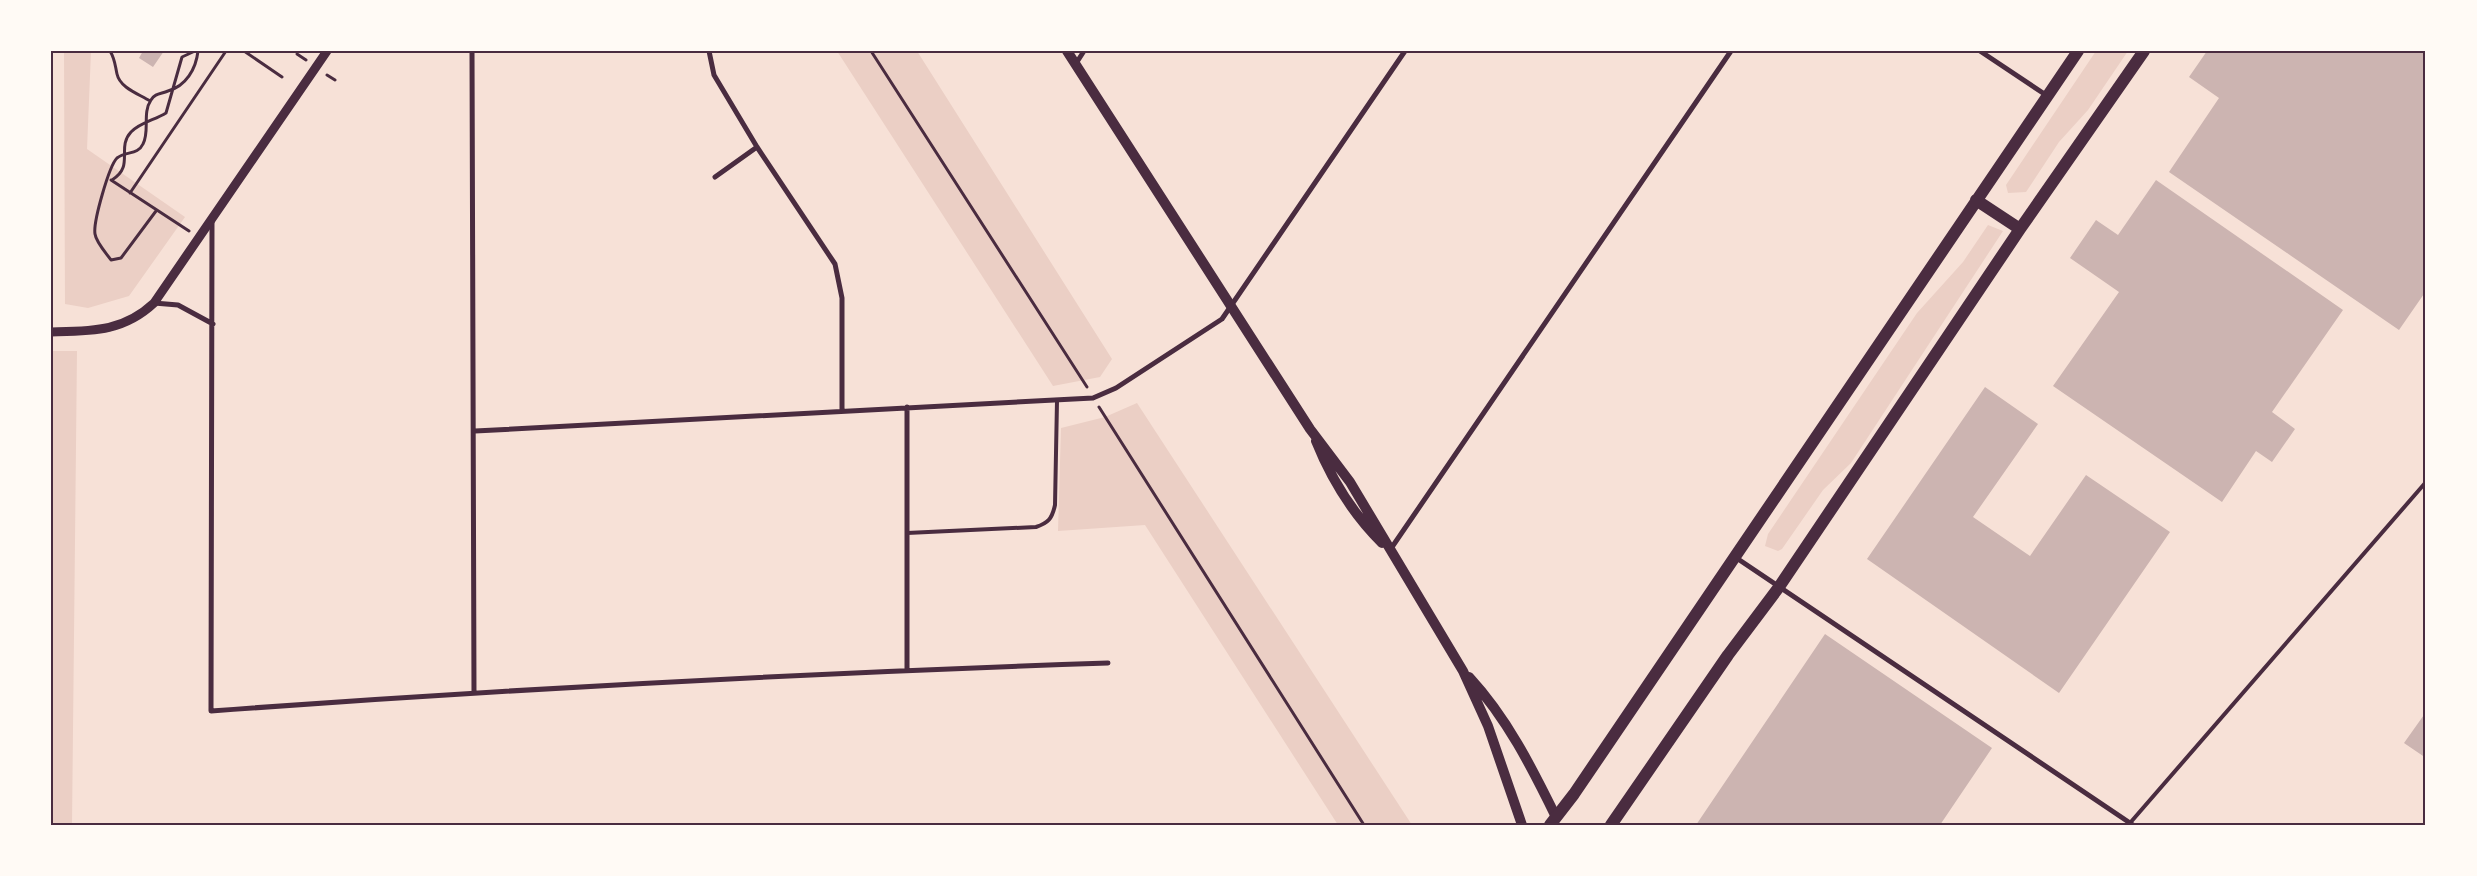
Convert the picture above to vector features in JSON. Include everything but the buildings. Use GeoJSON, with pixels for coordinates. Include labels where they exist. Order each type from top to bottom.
{"type":"FeatureCollection","features":[{"type":"Feature","properties":{"kind":"main road"},"geometry":{"type":"LineString","coordinates":[[1061,51],[1074,66]]}},
{"type":"Feature","properties":{"kind":"main road"},"geometry":{"type":"LineString","coordinates":[[1067,51],[1074,66],[1310,429],[1338,490],[1361,521],[1390,551],[1463,671],[1492,737],[1522,825]]}},
{"type":"Feature","properties":{"kind":"main road"},"geometry":{"type":"LineString","coordinates":[[1463,671],[1490,701],[1514,738],[1555,822],[2078,51]]}},
{"type":"Feature","properties":{"kind":"main road"},"geometry":{"type":"LineString","coordinates":[[1610,825],[1728,655],[1779,587],[2020,229],[2144,51]]}},
{"type":"Feature","properties":{"kind":"main road"},"geometry":{"type":"LineString","coordinates":[[1976,200],[2020,229]]}},
{"type":"Feature","properties":{"kind":"street"},"geometry":{"type":"LineString","coordinates":[[51,332],[98,331],[129,322],[154,303],[212,222],[327,51]]}},
{"type":"Feature","properties":{"kind":"street"},"geometry":{"type":"LineString","coordinates":[[472,51],[475,431],[474,692]]}},
{"type":"Feature","properties":{"kind":"street"},"geometry":{"type":"LineString","coordinates":[[709,51],[714,75],[757,148],[835,264],[842,298],[842,411]]}},
{"type":"Feature","properties":{"kind":"street"},"geometry":{"type":"LineString","coordinates":[[1074,66],[1084,51]]}},
{"type":"Feature","properties":{"kind":"street"},"geometry":{"type":"LineString","coordinates":[[475,431],[1093,398],[1116,388],[1222,319],[1405,51]]}},
{"type":"Feature","properties":{"kind":"street"},"geometry":{"type":"LineString","coordinates":[[1390,551],[1731,51]]}},
{"type":"Feature","properties":{"kind":"street"},"geometry":{"type":"LineString","coordinates":[[1980,51],[2047,96]]}},
{"type":"Feature","properties":{"kind":"street"},"geometry":{"type":"LineString","coordinates":[[715,178],[757,148]]}},
{"type":"Feature","properties":{"kind":"street"},"geometry":{"type":"LineString","coordinates":[[212,222],[211,711],[474,692],[907,670],[1108,663]]}},
{"type":"Feature","properties":{"kind":"street"},"geometry":{"type":"LineString","coordinates":[[154,303],[178,305],[213,324]]}},
{"type":"Feature","properties":{"kind":"street"},"geometry":{"type":"LineString","coordinates":[[907,408],[907,670]]}},
{"type":"Feature","properties":{"kind":"street"},"geometry":{"type":"LineString","coordinates":[[1734,557],[2132,824]]}},
{"type":"Feature","properties":{"kind":"lane"},"geometry":{"type":"LineString","coordinates":[[907,534],[1036,527],[1047,523],[1053,516],[1055,505],[1057,401]]}},
{"type":"Feature","properties":{"kind":"lane"},"geometry":{"type":"LineString","coordinates":[[2132,824],[2426,482]]}},
{"type":"Feature","properties":{"kind":"path"},"geometry":{"type":"LineString","coordinates":[[110,51],[114,58],[117,76],[124,85],[150,101]]}},
{"type":"Feature","properties":{"kind":"path"},"geometry":{"type":"LineString","coordinates":[[156,211],[121,258],[111,260],[95,236],[95,218],[111,167],[117,158],[124,154],[138,151],[142,147],[146,140],[145,122],[150,101],[156,95],[173,89],[191,74],[197,51]]}},
{"type":"Feature","properties":{"kind":"path"},"geometry":{"type":"LineString","coordinates":[[112,180],[120,175],[124,168],[127,137],[145,122],[166,113],[182,57],[197,51]]}},
{"type":"Feature","properties":{"kind":"path"},"geometry":{"type":"LineString","coordinates":[[130,193],[226,51]]}},
{"type":"Feature","properties":{"kind":"path"},"geometry":{"type":"LineString","coordinates":[[244,51],[282,77]]}},
{"type":"Feature","properties":{"kind":"path"},"geometry":{"type":"LineString","coordinates":[[871,51],[1364,825]]}},
{"type":"Feature","properties":{"kind":"path"},"geometry":{"type":"LineString","coordinates":[[107,177],[156,211],[201,237]]}},
{"type":"Feature","properties":{"kind":"shaded area"},"geometry":{"type":"Polygon","coordinates":[[[64,51],[91,51],[87,149],[185,217],[129,296],[88,308],[65,304],[64,51]]]}},
{"type":"Feature","properties":{"kind":"shaded area"},"geometry":{"type":"Polygon","coordinates":[[[837,51],[917,51],[1112,359],[1100,377],[1053,386],[837,51]]]}},
{"type":"Feature","properties":{"kind":"shaded area"},"geometry":{"type":"Polygon","coordinates":[[[2096,51],[2128,51],[2088,110],[2059,142],[2026,192],[2008,193],[2006,185],[2096,51]]]}},
{"type":"Feature","properties":{"kind":"shaded area"},"geometry":{"type":"Polygon","coordinates":[[[1988,225],[2003,231],[1851,463],[1823,490],[1782,549],[1778,551],[1765,546],[1768,534],[1917,313],[1963,262],[1988,225]]]}},
{"type":"Feature","properties":{"kind":"shaded area"},"geometry":{"type":"Polygon","coordinates":[[[51,351],[77,351],[72,825],[51,825],[51,351]]]}},
{"type":"Feature","properties":{"kind":"shaded area"},"geometry":{"type":"Polygon","coordinates":[[[1137,403],[1412,825],[1338,825],[1145,525],[1058,531],[1061,428],[1105,417],[1137,403]]]}}]}
